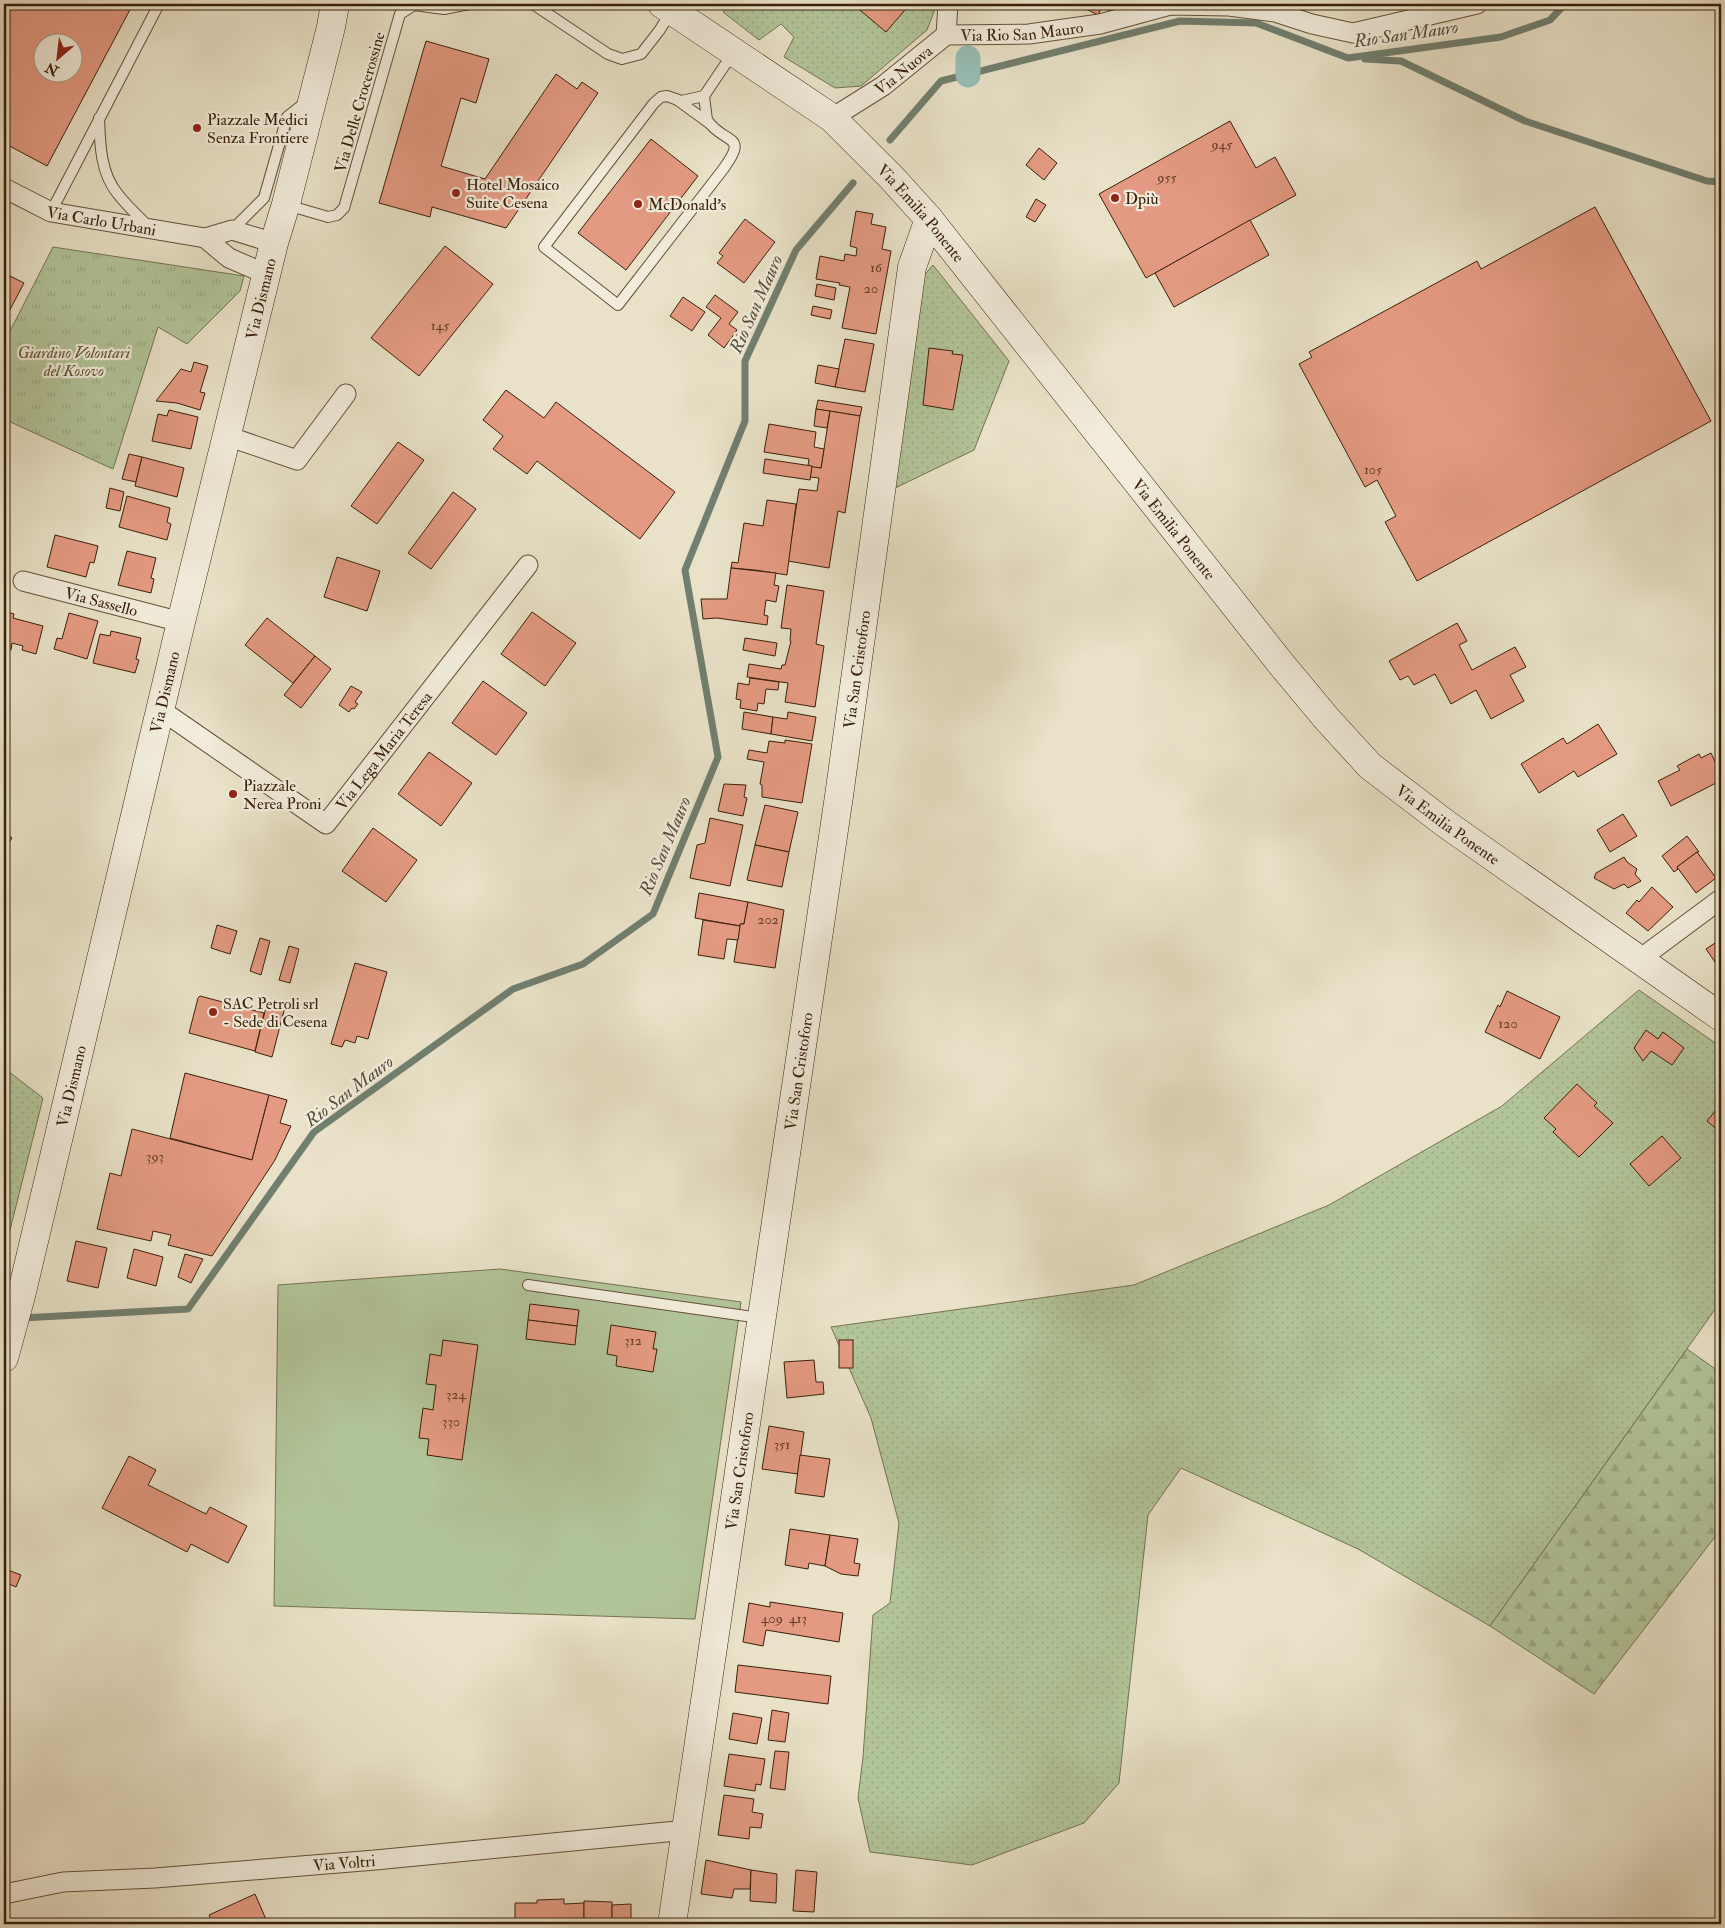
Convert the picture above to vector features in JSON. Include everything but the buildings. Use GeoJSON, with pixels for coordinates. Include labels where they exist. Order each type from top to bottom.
{"type":"FeatureCollection","features":[{"type":"Feature","properties":{"kind":"main road","name":"Via Emilia Ponente"},"geometry":{"type":"LineString","coordinates":[[670,6],[832,118],[892,178],[929,219],[1282,665],[1326,719],[1370,766],[1446,824],[1721,1016]]}},
{"type":"Feature","properties":{"kind":"main road","name":"Via Dismano"},"geometry":{"type":"LineString","coordinates":[[4,1358],[21,1296],[226,436],[274,243],[286,204],[336,11]]}},
{"type":"Feature","properties":{"kind":"main road","name":"Via San Cristoforo"},"geometry":{"type":"LineString","coordinates":[[672,1924],[839,796],[912,266],[929,219]]}},
{"type":"Feature","properties":{"kind":"street","name":"Via Nuova"},"geometry":{"type":"LineString","coordinates":[[832,118],[883,86],[946,36],[948,4]]}},
{"type":"Feature","properties":{"kind":"street","name":"Via Rio San Mauro"},"geometry":{"type":"LineString","coordinates":[[946,36],[1029,34],[1100,24],[1170,5],[1229,6],[1275,12],[1312,24],[1353,33],[1477,4]]}},
{"type":"Feature","properties":{"kind":"street","name":"Via Carlo Urbani"},"geometry":{"type":"LineString","coordinates":[[4,188],[51,212],[205,238],[232,230]]}},
{"type":"Feature","properties":{"kind":"street"},"geometry":{"type":"LineString","coordinates":[[232,230],[274,243]]}},
{"type":"Feature","properties":{"kind":"street","name":"Via Carlo Urbani"},"geometry":{"type":"LineString","coordinates":[[205,238],[229,258],[266,274]]}},
{"type":"Feature","properties":{"kind":"street"},"geometry":{"type":"LineString","coordinates":[[226,436],[297,460],[346,394]]}},
{"type":"Feature","properties":{"kind":"street","name":"Via Lega Maria Teresa"},"geometry":{"type":"LineString","coordinates":[[160,710],[326,824],[528,565]]}},
{"type":"Feature","properties":{"kind":"street","name":"Via Sassello"},"geometry":{"type":"LineString","coordinates":[[23,581],[181,622]]}},
{"type":"Feature","properties":{"kind":"street"},"geometry":{"type":"LineString","coordinates":[[1640,959],[1721,900]]}},
{"type":"Feature","properties":{"kind":"street","name":"Via Voltri"},"geometry":{"type":"LineString","coordinates":[[4,1894],[63,1882],[155,1878],[687,1830]]}},
{"type":"Feature","properties":{"kind":"lane"},"geometry":{"type":"LineString","coordinates":[[51,212],[158,4]]}},
{"type":"Feature","properties":{"kind":"lane","name":"Via Delle Crocerossine"},"geometry":{"type":"LineString","coordinates":[[286,204],[328,217],[337,215],[344,208],[400,14],[414,5],[444,9],[469,4]]}},
{"type":"Feature","properties":{"kind":"lane"},"geometry":{"type":"LineString","coordinates":[[534,4],[608,54],[622,59],[641,54],[659,31],[670,6]]}},
{"type":"Feature","properties":{"kind":"lane"},"geometry":{"type":"LineString","coordinates":[[710,123],[706,116],[704,96],[734,52]]}},
{"type":"Feature","properties":{"kind":"lane"},"geometry":{"type":"LineString","coordinates":[[232,230],[264,198],[287,117],[313,96]]}},
{"type":"Feature","properties":{"kind":"lane"},"geometry":{"type":"LineString","coordinates":[[674,98],[732,141],[735,145],[733,155],[618,305],[544,247],[654,103],[661,97],[674,98],[682,101],[704,96]]}},
{"type":"Feature","properties":{"kind":"lane"},"geometry":{"type":"LineString","coordinates":[[99,117],[100,150],[106,171],[116,191],[150,228]]}},
{"type":"Feature","properties":{"kind":"lane"},"geometry":{"type":"LineString","coordinates":[[528,1285],[761,1318]]}},
{"type":"Feature","properties":{"kind":"green space"},"geometry":{"type":"Polygon","coordinates":[[[731,4],[937,4],[927,30],[861,86],[835,88],[784,57],[794,37],[781,24],[759,40],[723,12],[731,4]]]}},
{"type":"Feature","properties":{"kind":"green space","name":"Giardino Volontari del Kosovo"},"geometry":{"type":"Polygon","coordinates":[[[53,247],[244,276],[240,291],[187,344],[158,327],[113,469],[4,419],[4,343],[53,247]]]}},
{"type":"Feature","properties":{"kind":"green space"},"geometry":{"type":"Polygon","coordinates":[[[933,265],[1009,361],[974,450],[891,490],[921,279],[933,265]]]}},
{"type":"Feature","properties":{"kind":"green space"},"geometry":{"type":"Polygon","coordinates":[[[1639,990],[1721,1047],[1721,1301],[1490,1626],[1358,1549],[1181,1468],[1148,1515],[1119,1783],[1084,1823],[972,1865],[870,1852],[858,1798],[863,1757],[873,1615],[890,1603],[899,1523],[871,1418],[831,1327],[1134,1285],[1329,1205],[1502,1106],[1639,990]]]}},
{"type":"Feature","properties":{"kind":"green space"},"geometry":{"type":"Polygon","coordinates":[[[4,1068],[43,1098],[4,1254],[4,1068]]]}},
{"type":"Feature","properties":{"kind":"green space"},"geometry":{"type":"Polygon","coordinates":[[[500,1269],[741,1302],[695,1619],[274,1606],[278,1285],[500,1269]]]}},
{"type":"Feature","properties":{"kind":"green space"},"geometry":{"type":"Polygon","coordinates":[[[1687,1349],[1721,1373],[1721,1529],[1594,1694],[1490,1626],[1687,1349]]]}},
{"type":"Feature","properties":{"kind":"waterway","name":"Rio San Mauro"},"geometry":{"type":"LineString","coordinates":[[890,140],[941,81],[1180,21],[1256,23],[1348,58],[1501,37],[1550,20],[1565,4]]}},
{"type":"Feature","properties":{"kind":"waterway"},"geometry":{"type":"LineString","coordinates":[[968,58],[968,75]]}},
{"type":"Feature","properties":{"kind":"waterway"},"geometry":{"type":"LineString","coordinates":[[1365,59],[1401,61],[1525,121],[1707,181],[1721,182]]}},
{"type":"Feature","properties":{"kind":"waterway","name":"Rio San Mauro"},"geometry":{"type":"LineString","coordinates":[[22,1318],[188,1309],[314,1132],[513,989],[583,964],[653,914],[718,757],[685,570],[745,421],[745,361],[796,250],[853,183]]}},
{"type":"Feature","properties":{"kind":"place","name":"Piazzale Medici Senza Frontiere"},"geometry":{"type":"Point","coordinates":[197,128]}},
{"type":"Feature","properties":{"kind":"place","name":"Hotel Mosaico Suite Cesena"},"geometry":{"type":"Point","coordinates":[456,193]}},
{"type":"Feature","properties":{"kind":"place","name":"Dpiù"},"geometry":{"type":"Point","coordinates":[1115,198]}},
{"type":"Feature","properties":{"kind":"place","name":"McDonald's"},"geometry":{"type":"Point","coordinates":[638,204]}},
{"type":"Feature","properties":{"kind":"place","name":"Piazzale Nerea Proni"},"geometry":{"type":"Point","coordinates":[233,794]}},
{"type":"Feature","properties":{"kind":"place","name":"SAC Petroli srl - Sede di Cesena"},"geometry":{"type":"Point","coordinates":[213,1012]}}]}
